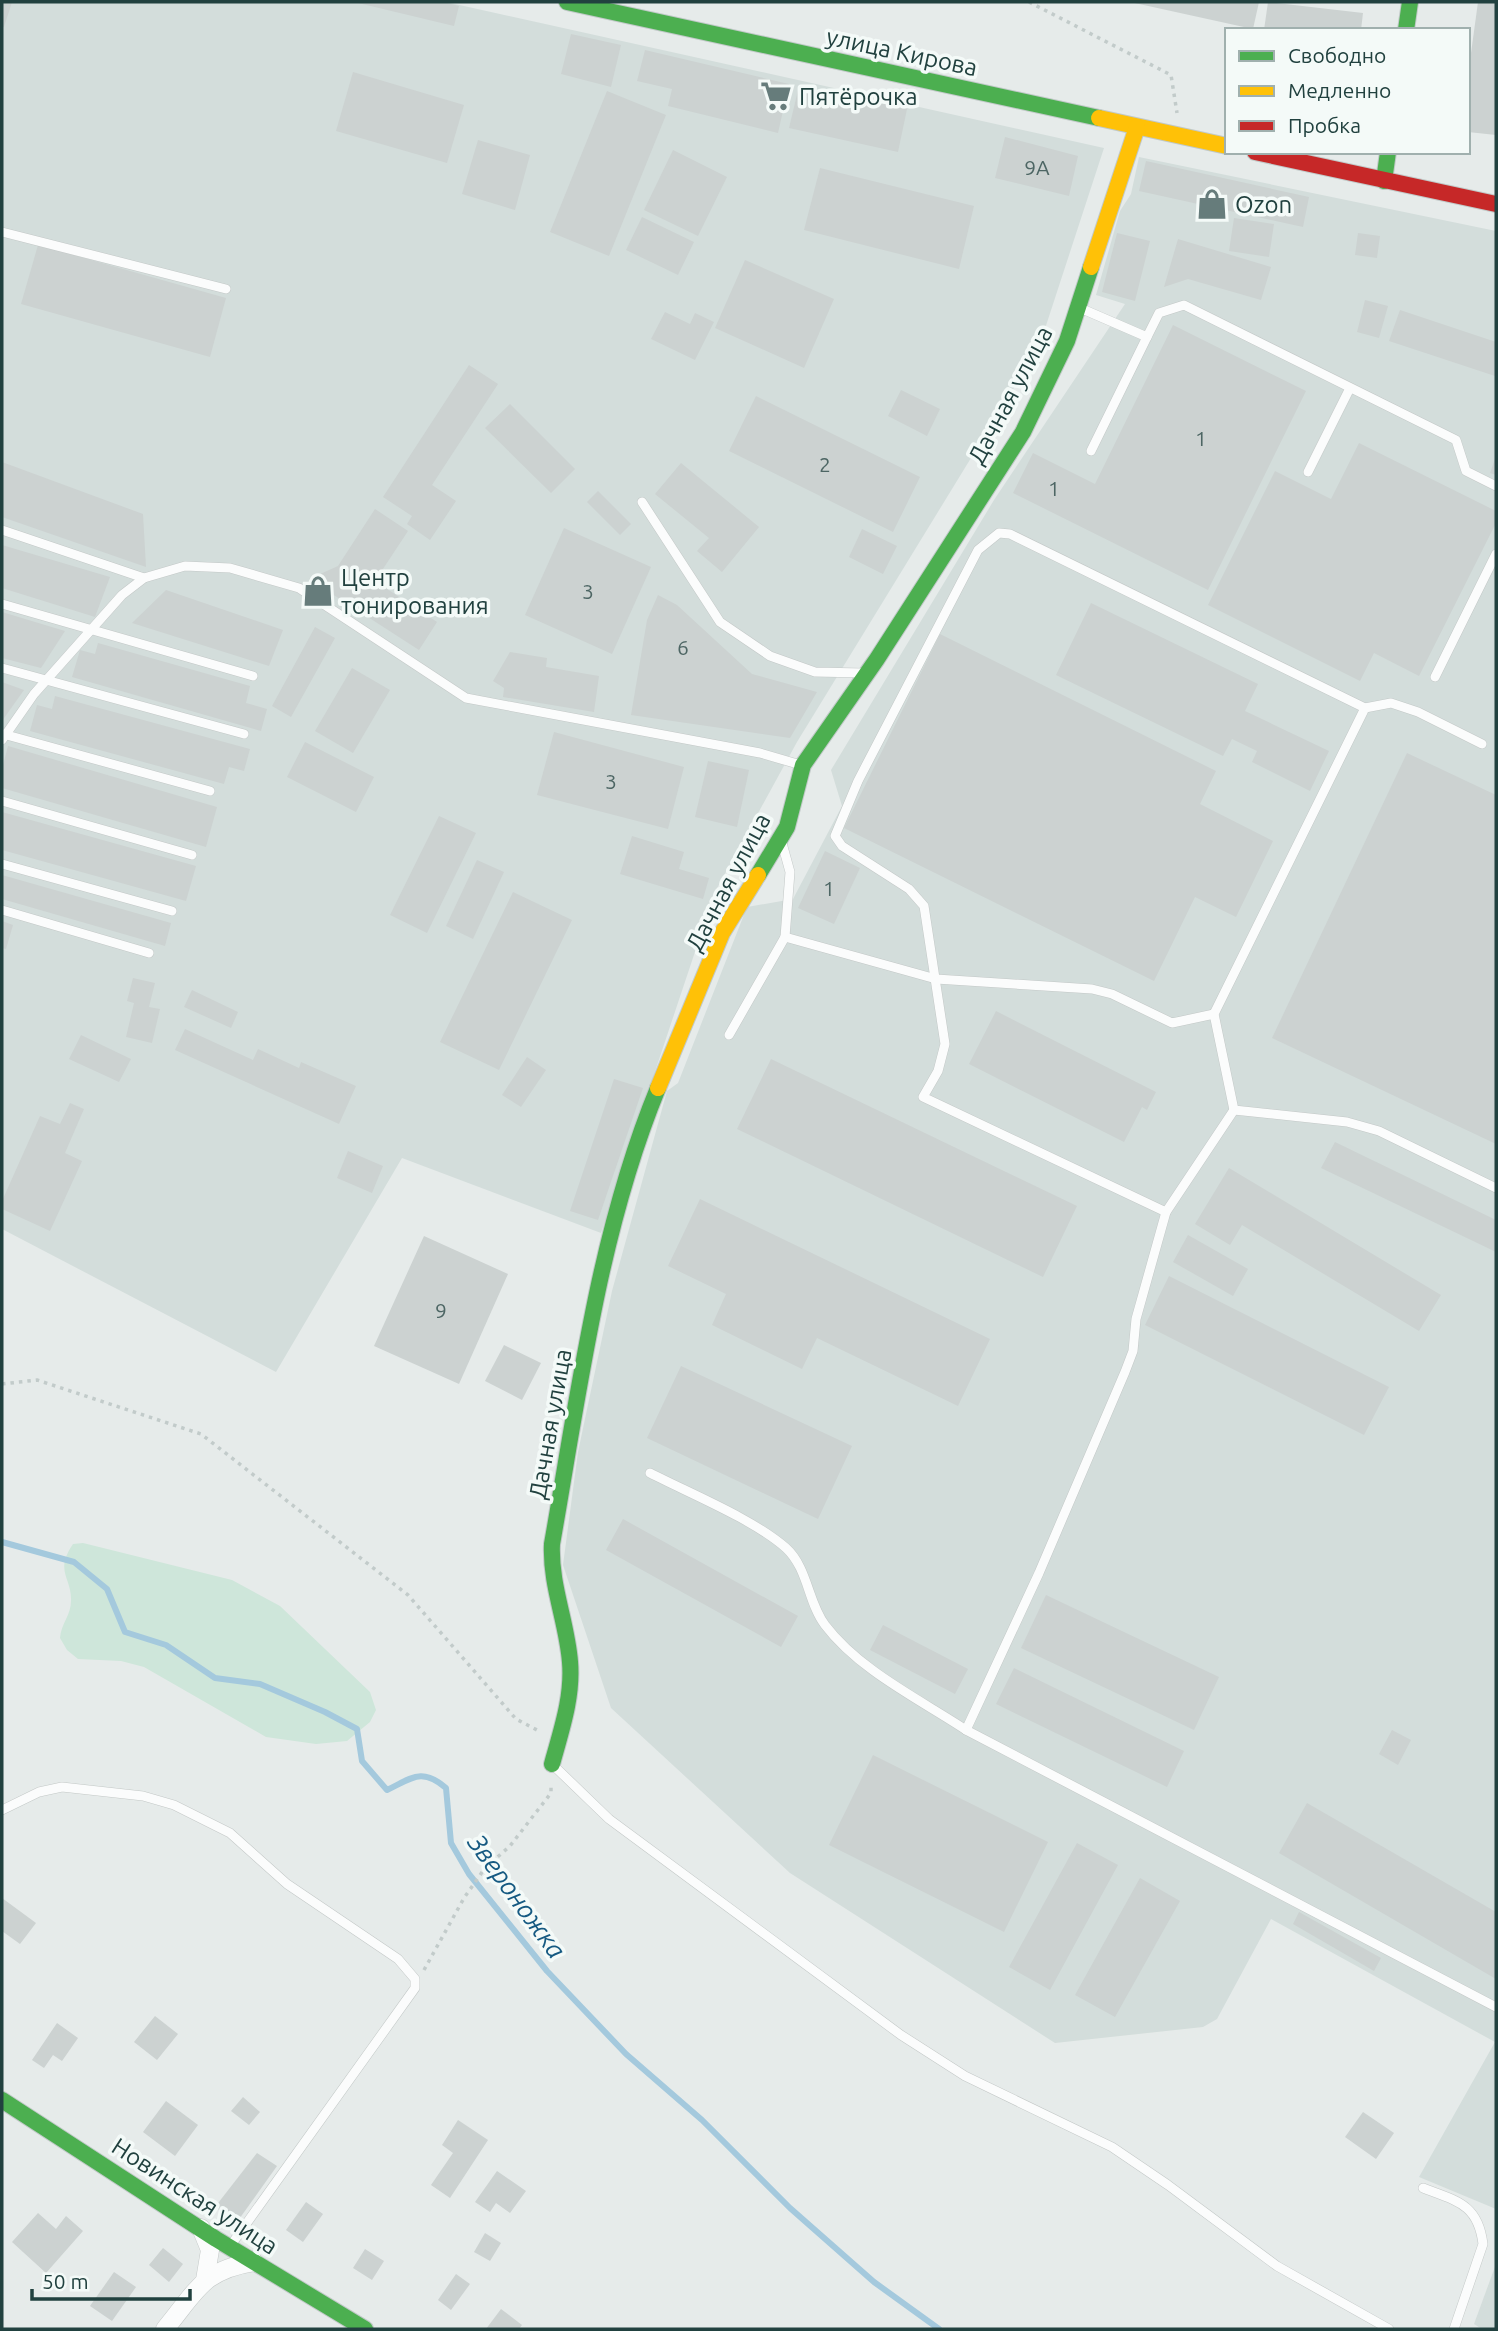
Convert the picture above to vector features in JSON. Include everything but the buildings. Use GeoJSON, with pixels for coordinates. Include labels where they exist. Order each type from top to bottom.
{"type":"FeatureCollection","features":[{"type":"Feature","properties":{"kind":"street","name":"улица Кирова"},"geometry":{"type":"LineString","coordinates":[[567,2],[1225,146]]}},
{"type":"Feature","properties":{"kind":"street"},"geometry":{"type":"LineString","coordinates":[[1406,28],[1409,2]]}},
{"type":"Feature","properties":{"kind":"street","name":"Дачная улица"},"geometry":{"type":"LineString","coordinates":[[552,1764],[570,1695],[571,1671],[550,1563],[597,1289],[645,1119],[722,933],[787,827],[803,765],[1023,432],[1067,341],[1137,127]]}},
{"type":"Feature","properties":{"kind":"street"},"geometry":{"type":"LineString","coordinates":[[1264,154],[1496,204]]}},
{"type":"Feature","properties":{"kind":"street"},"geometry":{"type":"LineString","coordinates":[[1384,181],[1388,154]]}},
{"type":"Feature","properties":{"kind":"street","name":"Новинская улица"},"geometry":{"type":"LineString","coordinates":[[2,2100],[230,2247],[365,2329]]}},
{"type":"Feature","properties":{"kind":"street"},"geometry":{"type":"LineString","coordinates":[[201,2228],[210,2250],[205,2280]]}},
{"type":"Feature","properties":{"kind":"street"},"geometry":{"type":"LineString","coordinates":[[165,2329],[205,2280],[227,2266],[254,2262]]}},
{"type":"Feature","properties":{"kind":"lane"},"geometry":{"type":"LineString","coordinates":[[2,232],[226,289]]}},
{"type":"Feature","properties":{"kind":"lane"},"geometry":{"type":"LineString","coordinates":[[1091,451],[1159,313],[1184,305],[1456,440],[1466,471],[1496,486]]}},
{"type":"Feature","properties":{"kind":"lane"},"geometry":{"type":"LineString","coordinates":[[1078,307],[1147,337]]}},
{"type":"Feature","properties":{"kind":"lane"},"geometry":{"type":"LineString","coordinates":[[1308,472],[1350,388]]}},
{"type":"Feature","properties":{"kind":"lane"},"geometry":{"type":"LineString","coordinates":[[642,502],[720,622],[770,656],[815,672],[866,673]]}},
{"type":"Feature","properties":{"kind":"lane"},"geometry":{"type":"LineString","coordinates":[[2,530],[144,578]]}},
{"type":"Feature","properties":{"kind":"lane"},"geometry":{"type":"LineString","coordinates":[[1166,1212],[923,1097],[938,1072],[945,1044],[924,906],[909,889],[842,846],[835,836],[858,781],[978,550],[989,538],[999,533],[1010,534],[1365,708],[1391,703],[1418,712],[1482,744]]}},
{"type":"Feature","properties":{"kind":"lane"},"geometry":{"type":"LineString","coordinates":[[1435,677],[1496,554]]}},
{"type":"Feature","properties":{"kind":"lane"},"geometry":{"type":"LineString","coordinates":[[210,792],[3,736],[46,681],[122,595],[144,578],[186,566],[230,568],[299,588],[466,698],[760,753],[803,765]]}},
{"type":"Feature","properties":{"kind":"lane"},"geometry":{"type":"LineString","coordinates":[[2,604],[253,676]]}},
{"type":"Feature","properties":{"kind":"lane"},"geometry":{"type":"LineString","coordinates":[[2,668],[244,734]]}},
{"type":"Feature","properties":{"kind":"lane"},"geometry":{"type":"LineString","coordinates":[[966,1730],[1039,1573],[1129,1362],[1136,1319],[1166,1212],[1234,1110],[1214,1014],[1365,708]]}},
{"type":"Feature","properties":{"kind":"lane"},"geometry":{"type":"LineString","coordinates":[[2,801],[192,855]]}},
{"type":"Feature","properties":{"kind":"lane"},"geometry":{"type":"LineString","coordinates":[[729,1035],[785,937],[790,872],[780,838]]}},
{"type":"Feature","properties":{"kind":"lane"},"geometry":{"type":"LineString","coordinates":[[2,864],[172,911]]}},
{"type":"Feature","properties":{"kind":"lane"},"geometry":{"type":"LineString","coordinates":[[2,910],[149,953]]}},
{"type":"Feature","properties":{"kind":"lane"},"geometry":{"type":"LineString","coordinates":[[785,937],[936,979],[1092,989],[1121,998],[1172,1023],[1214,1014]]}},
{"type":"Feature","properties":{"kind":"lane"},"geometry":{"type":"LineString","coordinates":[[1234,1110],[1348,1122],[1379,1131],[1496,1188]]}},
{"type":"Feature","properties":{"kind":"lane"},"geometry":{"type":"LineString","coordinates":[[650,1473],[739,1519],[788,1549],[805,1578],[824,1624],[865,1664],[966,1730],[1496,2007]]}},
{"type":"Feature","properties":{"kind":"lane"},"geometry":{"type":"LineString","coordinates":[[552,1764],[609,1819],[901,2035],[965,2076],[1112,2147],[1277,2266],[1389,2329]]}},
{"type":"Feature","properties":{"kind":"lane"},"geometry":{"type":"LineString","coordinates":[[2,1810],[39,1792],[62,1787],[144,1796],[202,1817],[230,1833],[287,1884],[408,1967],[415,1979],[415,1988],[230,2247]]}},
{"type":"Feature","properties":{"kind":"lane"},"geometry":{"type":"LineString","coordinates":[[1423,2189],[1461,2203],[1476,2215],[1482,2231],[1483,2244],[1454,2329]]}},
{"type":"Feature","properties":{"kind":"path"},"geometry":{"type":"LineString","coordinates":[[1029,2],[1171,75],[1181,136]]}},
{"type":"Feature","properties":{"kind":"path"},"geometry":{"type":"LineString","coordinates":[[2,1384],[37,1380],[201,1434],[408,1595],[516,1719],[558,1740]]}},
{"type":"Feature","properties":{"kind":"path"},"geometry":{"type":"LineString","coordinates":[[415,1988],[464,1898],[485,1868],[510,1846],[551,1793],[552,1764]]}},
{"type":"Feature","properties":{"kind":"shaded area"},"geometry":{"type":"Polygon","coordinates":[[[2,2],[446,2],[1104,148],[1039,347],[797,742],[715,892],[601,1233],[402,1158],[276,1372],[2,1229],[2,2]]]}},
{"type":"Feature","properties":{"kind":"shaded area"},"geometry":{"type":"Polygon","coordinates":[[[1139,157],[1496,231],[1496,2209],[1419,2177],[1495,2042],[1271,1919],[1217,2019],[1203,2027],[1055,2043],[790,1873],[611,1708],[563,1565],[578,1452],[612,1291],[667,1091],[678,1083],[747,907],[793,899],[842,806],[831,770],[994,500],[1125,304],[1096,295],[1120,211],[1131,194],[1139,157]]]}},
{"type":"Feature","properties":{"kind":"shaded area"},"geometry":{"type":"Polygon","coordinates":[[[1496,2264],[1496,2329],[1482,2329],[1474,2324],[1496,2264]]]}},
{"type":"Feature","properties":{"kind":"green space"},"geometry":{"type":"Polygon","coordinates":[[[83,1543],[232,1580],[280,1606],[370,1692],[376,1710],[370,1722],[347,1741],[316,1744],[266,1737],[144,1667],[121,1661],[78,1659],[67,1650],[60,1638],[71,1601],[65,1561],[73,1544],[83,1543]]]}},
{"type":"Feature","properties":{"kind":"waterway","name":"Звероножка"},"geometry":{"type":"LineString","coordinates":[[2,1542],[74,1562],[107,1589],[125,1632],[166,1645],[215,1678],[260,1684],[357,1729],[362,1761],[387,1790],[423,1776],[446,1788],[451,1843],[469,1874],[547,1971],[626,2054],[702,2120],[790,2208],[874,2282],[939,2329]]}},
{"type":"Feature","properties":{"kind":"traffic: fast"},"geometry":{"type":"LineString","coordinates":[[567,2],[1099,118]]}},
{"type":"Feature","properties":{"kind":"traffic: fast"},"geometry":{"type":"LineString","coordinates":[[1406,28],[1410,2]]}},
{"type":"Feature","properties":{"kind":"traffic: fast"},"geometry":{"type":"LineString","coordinates":[[1384,181],[1388,154]]}},
{"type":"Feature","properties":{"kind":"traffic: fast"},"geometry":{"type":"LineString","coordinates":[[758,875],[787,827],[803,765],[877,659],[1023,432],[1067,341],[1091,267]]}},
{"type":"Feature","properties":{"kind":"traffic: fast"},"geometry":{"type":"LineString","coordinates":[[552,1764],[570,1688],[570,1662],[554,1574],[552,1544],[582,1371],[606,1255],[620,1198],[658,1088]]}},
{"type":"Feature","properties":{"kind":"traffic: fast"},"geometry":{"type":"LineString","coordinates":[[2,2100],[216,2239],[365,2329]]}},
{"type":"Feature","properties":{"kind":"traffic: slow"},"geometry":{"type":"LineString","coordinates":[[1099,118],[1225,146]]}},
{"type":"Feature","properties":{"kind":"traffic: slow"},"geometry":{"type":"LineString","coordinates":[[1091,267],[1137,127]]}},
{"type":"Feature","properties":{"kind":"traffic: slow"},"geometry":{"type":"LineString","coordinates":[[658,1088],[722,933],[758,875]]}},
{"type":"Feature","properties":{"kind":"traffic: jam"},"geometry":{"type":"LineString","coordinates":[[1264,154],[1496,204]]}},
{"type":"Feature","properties":{"kind":"place","name":"Пятёрочка"},"geometry":{"type":"Point","coordinates":[776,96]}},
{"type":"Feature","properties":{"kind":"place","name":"Ozon"},"geometry":{"type":"Point","coordinates":[1212,204]}},
{"type":"Feature","properties":{"kind":"place","name":"Центр тонирования"},"geometry":{"type":"Point","coordinates":[318,591]}}]}
